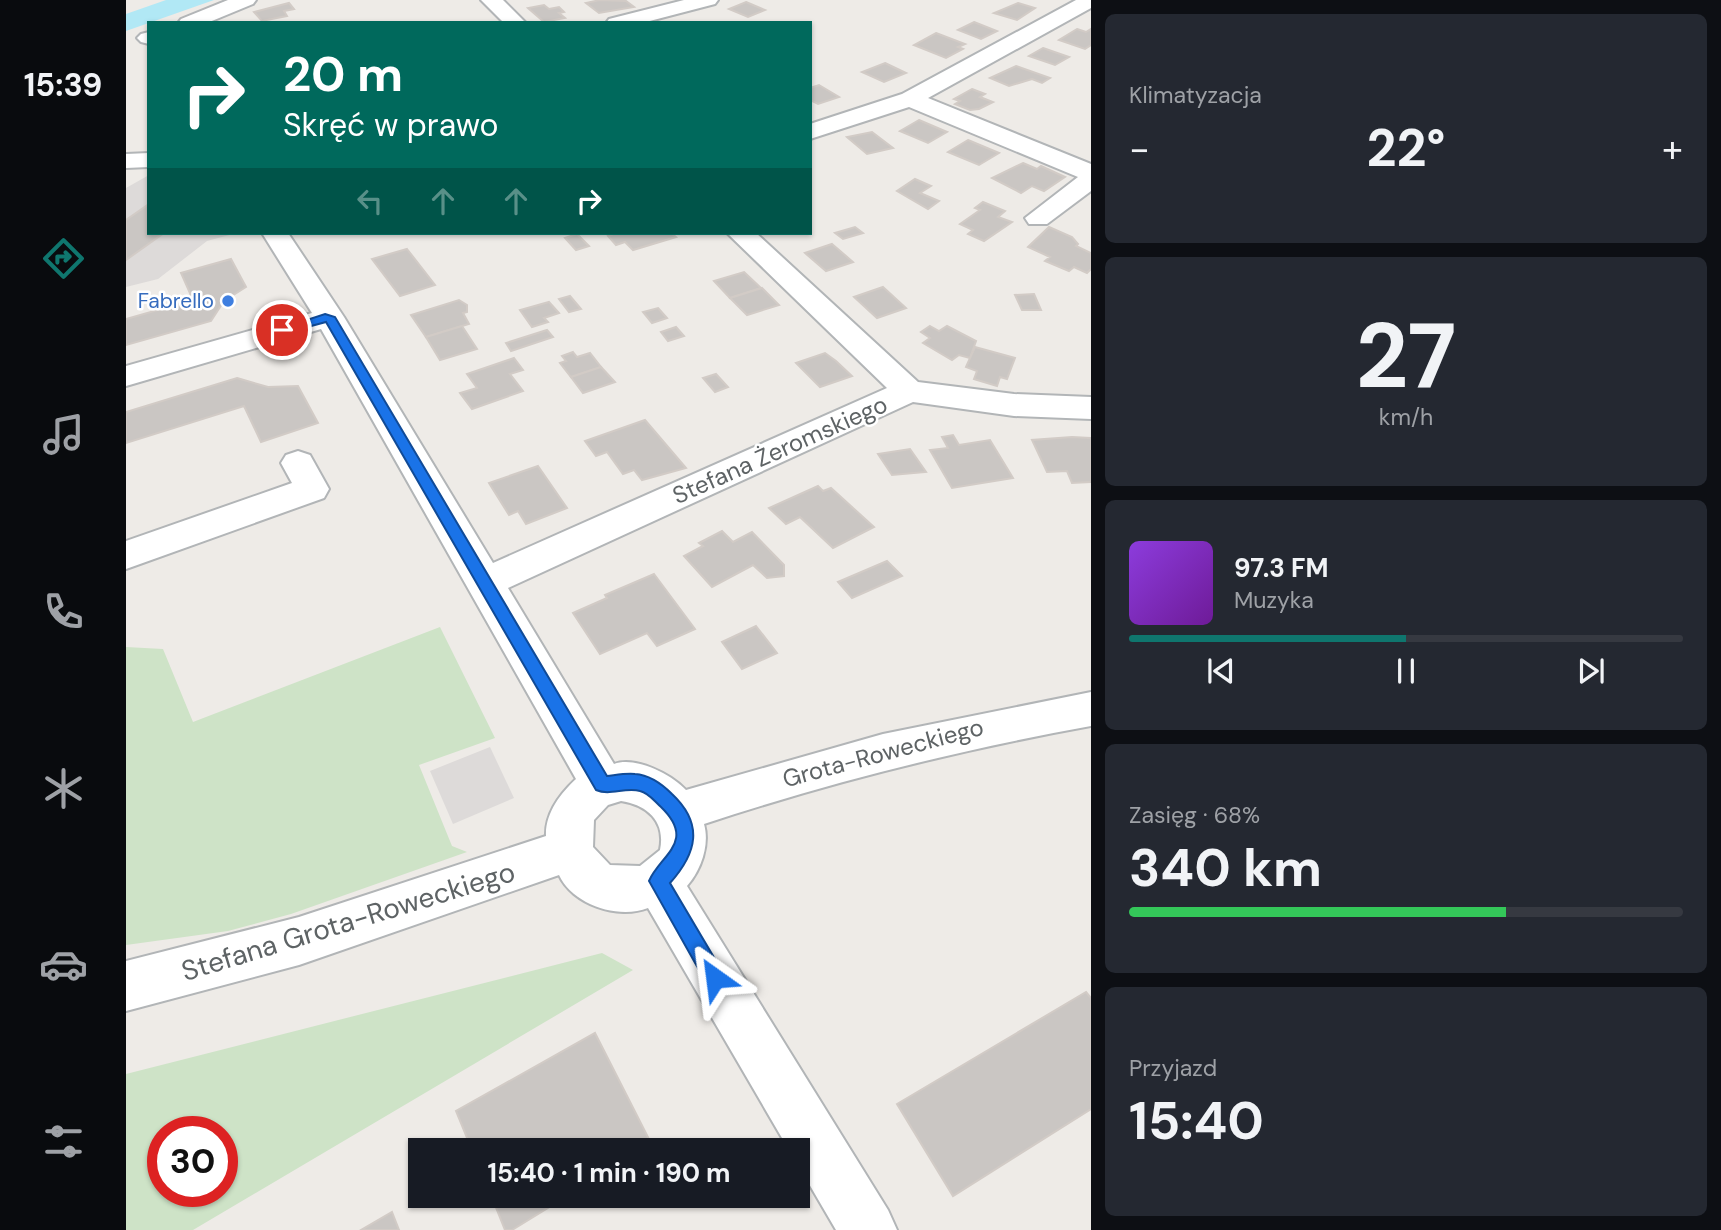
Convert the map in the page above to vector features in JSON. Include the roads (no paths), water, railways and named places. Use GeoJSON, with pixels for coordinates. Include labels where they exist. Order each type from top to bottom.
{"type":"FeatureCollection","features":[{"type":"Feature","properties":{"kind":"street"},"geometry":{"type":"LineString","coordinates":[[193,21],[246,0]]}},
{"type":"Feature","properties":{"kind":"street"},"geometry":{"type":"LineString","coordinates":[[491,0],[514,21]]}},
{"type":"Feature","properties":{"kind":"street"},"geometry":{"type":"LineString","coordinates":[[624,21],[708,0]]}},
{"type":"Feature","properties":{"kind":"street"},"geometry":{"type":"LineString","coordinates":[[812,131],[910,99],[1091,0]]}},
{"type":"Feature","properties":{"kind":"street"},"geometry":{"type":"LineString","coordinates":[[910,99],[1091,173]]}},
{"type":"Feature","properties":{"kind":"street"},"geometry":{"type":"LineString","coordinates":[[126,161],[147,160]]}},
{"type":"Feature","properties":{"kind":"street"},"geometry":{"type":"LineString","coordinates":[[1038,218],[1091,179]]}},
{"type":"Feature","properties":{"kind":"street"},"geometry":{"type":"LineString","coordinates":[[276,235],[329,317],[603,785]]}},
{"type":"Feature","properties":{"kind":"street"},"geometry":{"type":"LineString","coordinates":[[742,235],[909,391]]}},
{"type":"Feature","properties":{"kind":"street"},"geometry":{"type":"LineString","coordinates":[[126,376],[329,317]]}},
{"type":"Feature","properties":{"kind":"street","name":"Stefana Żeromskiego"},"geometry":{"type":"LineString","coordinates":[[484,583],[909,391],[1014,405],[1091,408]]}},
{"type":"Feature","properties":{"kind":"street"},"geometry":{"type":"LineString","coordinates":[[126,555],[312,489],[298,463]]}},
{"type":"Feature","properties":{"kind":"street","name":"Grota-Roweckiego"},"geometry":{"type":"LineString","coordinates":[[679,812],[777,780],[918,741],[989,725],[1091,709]]}},
{"type":"Feature","properties":{"kind":"street"},"geometry":{"type":"LineString","coordinates":[[636,782],[653,787],[679,812],[684,832],[679,860],[658,881],[632,889],[605,886],[576,866],[569,850],[567,830],[573,811],[585,795],[603,785],[636,782]]}},
{"type":"Feature","properties":{"kind":"street","name":"Stefana Grota-Roweckiego"},"geometry":{"type":"LineString","coordinates":[[126,986],[299,941],[569,850]]}},
{"type":"Feature","properties":{"kind":"street"},"geometry":{"type":"LineString","coordinates":[[658,881],[868,1230]]}},
{"type":"Feature","properties":{"kind":"water"},"geometry":{"type":"Polygon","coordinates":[[[166,0],[214,0],[154,21],[147,21],[147,24],[126,31],[126,14],[166,0]]]}},
{"type":"Feature","properties":{"kind":"place","name":"Fabrello"},"geometry":{"type":"Point","coordinates":[228,301]}}]}
